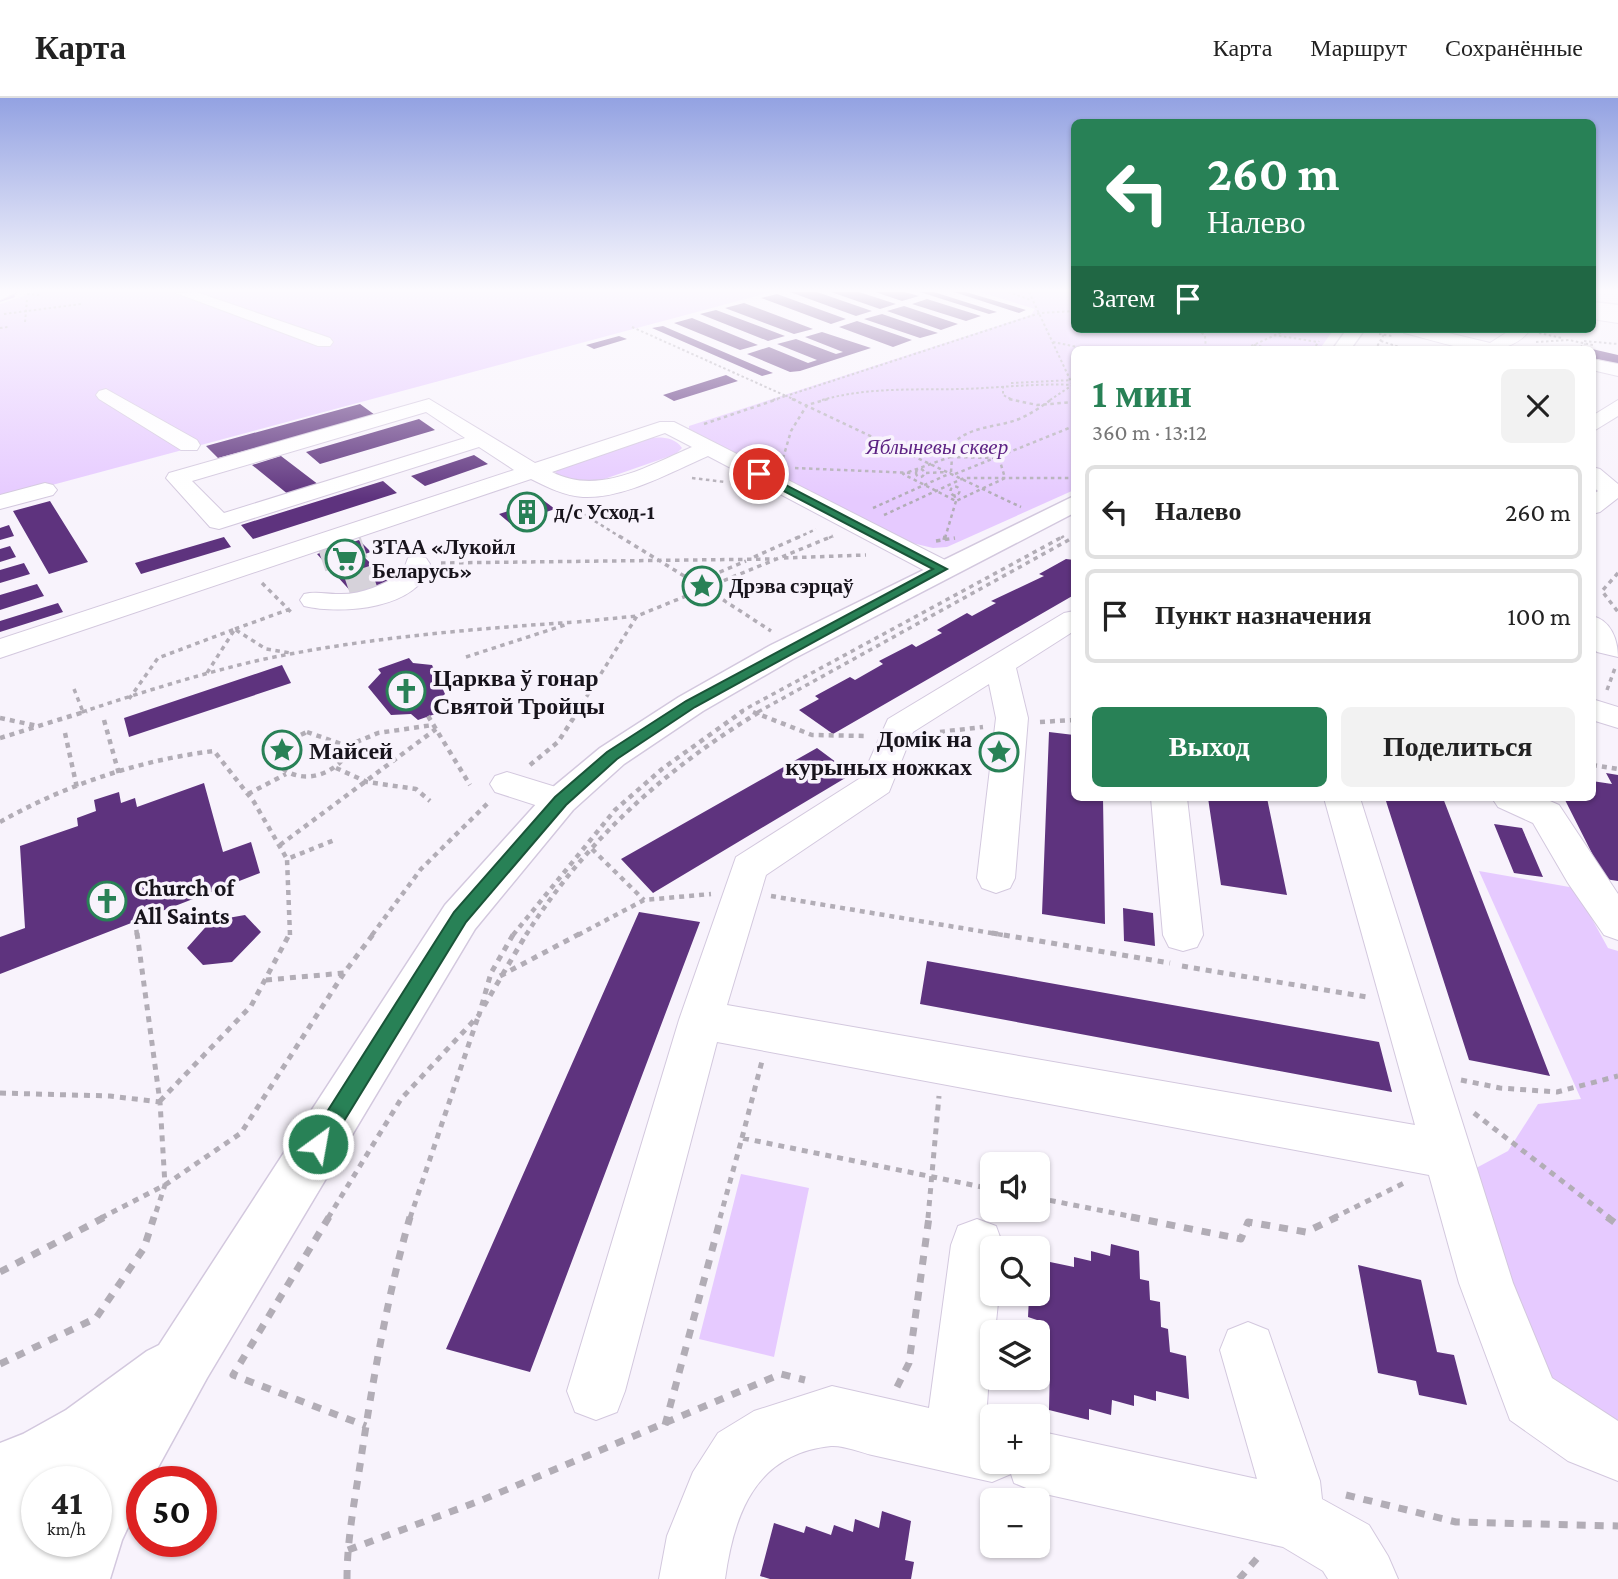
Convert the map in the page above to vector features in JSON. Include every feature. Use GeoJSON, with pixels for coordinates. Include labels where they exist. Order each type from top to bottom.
{"type":"FeatureCollection","features":[{"type":"Feature","properties":{"kind":"main road"},"geometry":{"type":"LineString","coordinates":[[111,1464],[186,1357],[460,917],[560,801],[612,756],[691,704],[943,555],[1071,504]]}},
{"type":"Feature","properties":{"kind":"main road"},"geometry":{"type":"LineString","coordinates":[[0,1475],[25,1468],[92,1431],[186,1357]]}},
{"type":"Feature","properties":{"kind":"main road"},"geometry":{"type":"LineString","coordinates":[[21,1529],[0,1543],[33,1579]]}},
{"type":"Feature","properties":{"kind":"main road"},"geometry":{"type":"LineString","coordinates":[[76,1579],[84,1557]]}},
{"type":"Feature","properties":{"kind":"street"},"geometry":{"type":"LineString","coordinates":[[1596,365],[1618,370]]}},
{"type":"Feature","properties":{"kind":"street"},"geometry":{"type":"LineString","coordinates":[[106,395],[189,444]]}},
{"type":"Feature","properties":{"kind":"street"},"geometry":{"type":"LineString","coordinates":[[484,439],[219,522],[177,478],[429,405],[484,439],[533,470],[566,487],[582,490],[603,487],[710,440]]}},
{"type":"Feature","properties":{"kind":"street"},"geometry":{"type":"LineString","coordinates":[[286,587],[402,522],[492,492],[533,470],[667,426],[710,440],[943,555]]}},
{"type":"Feature","properties":{"kind":"street"},"geometry":{"type":"LineString","coordinates":[[289,446],[336,485]]}},
{"type":"Feature","properties":{"kind":"street"},"geometry":{"type":"LineString","coordinates":[[1596,477],[1612,491],[1596,504]]}},
{"type":"Feature","properties":{"kind":"street"},"geometry":{"type":"LineString","coordinates":[[0,502],[45,490]]}},
{"type":"Feature","properties":{"kind":"street"},"geometry":{"type":"LineString","coordinates":[[363,544],[402,522]]}},
{"type":"Feature","properties":{"kind":"street"},"geometry":{"type":"LineString","coordinates":[[402,522],[425,564]]}},
{"type":"Feature","properties":{"kind":"street"},"geometry":{"type":"LineString","coordinates":[[286,587],[321,558]]}},
{"type":"Feature","properties":{"kind":"street"},"geometry":{"type":"LineString","coordinates":[[384,576],[425,564]]}},
{"type":"Feature","properties":{"kind":"street"},"geometry":{"type":"LineString","coordinates":[[286,587],[355,604],[394,590],[414,578],[425,564]]}},
{"type":"Feature","properties":{"kind":"street"},"geometry":{"type":"LineString","coordinates":[[0,649],[286,587],[348,588]]}},
{"type":"Feature","properties":{"kind":"street"},"geometry":{"type":"LineString","coordinates":[[596,1391],[701,1020],[749,867],[877,784],[899,726],[1071,621]]}},
{"type":"Feature","properties":{"kind":"street"},"geometry":{"type":"LineString","coordinates":[[1596,630],[1607,646],[1618,648]]}},
{"type":"Feature","properties":{"kind":"street"},"geometry":{"type":"LineString","coordinates":[[996,878],[1012,718],[1000,664]]}},
{"type":"Feature","properties":{"kind":"street"},"geometry":{"type":"LineString","coordinates":[[507,785],[560,801]]}},
{"type":"Feature","properties":{"kind":"street"},"geometry":{"type":"LineString","coordinates":[[1169,801],[1183,934]]}},
{"type":"Feature","properties":{"kind":"street"},"geometry":{"type":"LineString","coordinates":[[1343,801],[1486,1283],[1531,1399],[1589,1440],[1618,1451]]}},
{"type":"Feature","properties":{"kind":"street"},"geometry":{"type":"LineString","coordinates":[[1517,801],[1546,814],[1581,873],[1618,924]]}},
{"type":"Feature","properties":{"kind":"street"},"geometry":{"type":"LineString","coordinates":[[701,1020],[1448,1155]]}},
{"type":"Feature","properties":{"kind":"street"},"geometry":{"type":"LineString","coordinates":[[692,1579],[699,1536],[715,1494],[740,1455],[775,1432],[832,1416],[973,1447],[977,1245]]}},
{"type":"Feature","properties":{"kind":"street"},"geometry":{"type":"LineString","coordinates":[[1248,1350],[1289,1481],[1293,1518]]}},
{"type":"Feature","properties":{"kind":"street"},"geometry":{"type":"LineString","coordinates":[[1050,1464],[1293,1518],[1346,1548],[1366,1579]]}},
{"type":"Feature","properties":{"kind":"path"},"geometry":{"type":"LineString","coordinates":[[708,361],[1022,507]]}},
{"type":"Feature","properties":{"kind":"path"},"geometry":{"type":"LineString","coordinates":[[710,440],[700,425],[893,361]]}},
{"type":"Feature","properties":{"kind":"path"},"geometry":{"type":"LineString","coordinates":[[1062,361],[1071,380]]}},
{"type":"Feature","properties":{"kind":"path"},"geometry":{"type":"LineString","coordinates":[[953,473],[917,471],[903,474],[842,468],[780,468],[791,431],[807,405],[841,395],[878,390],[1071,384]]}},
{"type":"Feature","properties":{"kind":"path"},"geometry":{"type":"LineString","coordinates":[[953,473],[950,457],[953,443],[960,434],[977,427],[1018,419],[1071,385]]}},
{"type":"Feature","properties":{"kind":"path"},"geometry":{"type":"LineString","coordinates":[[1002,387],[1001,391],[1007,398],[1042,405],[1071,402]]}},
{"type":"Feature","properties":{"kind":"path"},"geometry":{"type":"LineString","coordinates":[[799,392],[800,402]]}},
{"type":"Feature","properties":{"kind":"path"},"geometry":{"type":"LineString","coordinates":[[865,512],[953,473],[999,458],[1071,427]]}},
{"type":"Feature","properties":{"kind":"path"},"geometry":{"type":"LineString","coordinates":[[903,474],[950,457],[999,458]]}},
{"type":"Feature","properties":{"kind":"path"},"geometry":{"type":"LineString","coordinates":[[999,458],[1004,478]]}},
{"type":"Feature","properties":{"kind":"path"},"geometry":{"type":"LineString","coordinates":[[914,473],[935,491],[956,501]]}},
{"type":"Feature","properties":{"kind":"path"},"geometry":{"type":"LineString","coordinates":[[920,476],[926,473]]}},
{"type":"Feature","properties":{"kind":"path"},"geometry":{"type":"LineString","coordinates":[[903,474],[927,484]]}},
{"type":"Feature","properties":{"kind":"path"},"geometry":{"type":"LineString","coordinates":[[680,477],[732,482],[720,476]]}},
{"type":"Feature","properties":{"kind":"path"},"geometry":{"type":"LineString","coordinates":[[948,491],[956,489],[964,478]]}},
{"type":"Feature","properties":{"kind":"path"},"geometry":{"type":"LineString","coordinates":[[878,518],[964,478],[1071,478]]}},
{"type":"Feature","properties":{"kind":"path"},"geometry":{"type":"LineString","coordinates":[[956,501],[1004,478]]}},
{"type":"Feature","properties":{"kind":"path"},"geometry":{"type":"LineString","coordinates":[[940,489],[954,494],[961,492],[956,489]]}},
{"type":"Feature","properties":{"kind":"path"},"geometry":{"type":"LineString","coordinates":[[943,555],[956,501],[954,494]]}},
{"type":"Feature","properties":{"kind":"path"},"geometry":{"type":"LineString","coordinates":[[590,505],[577,510],[658,561],[696,581],[710,582],[709,589]]}},
{"type":"Feature","properties":{"kind":"path"},"geometry":{"type":"LineString","coordinates":[[695,590],[691,587],[696,581],[820,527],[809,522]]}},
{"type":"Feature","properties":{"kind":"path"},"geometry":{"type":"LineString","coordinates":[[0,738],[204,676],[295,653],[456,629],[637,616],[695,590],[709,589],[835,535],[828,531]]}},
{"type":"Feature","properties":{"kind":"path"},"geometry":{"type":"LineString","coordinates":[[347,1579],[348,1550],[366,1426],[391,1285],[419,1181],[479,1014],[491,972],[519,925],[615,810],[662,769],[746,708],[1071,533]]}},
{"type":"Feature","properties":{"kind":"path"},"geometry":{"type":"LineString","coordinates":[[366,1426],[233,1375],[401,1099],[479,1014],[525,936],[592,849],[626,811],[670,772],[753,712],[1071,539]]}},
{"type":"Feature","properties":{"kind":"path"},"geometry":{"type":"LineString","coordinates":[[425,564],[875,555],[865,550]]}},
{"type":"Feature","properties":{"kind":"path"},"geometry":{"type":"LineString","coordinates":[[1618,573],[1602,591],[1618,612]]}},
{"type":"Feature","properties":{"kind":"path"},"geometry":{"type":"LineString","coordinates":[[204,676],[235,629],[286,587]]}},
{"type":"Feature","properties":{"kind":"path"},"geometry":{"type":"LineString","coordinates":[[709,589],[771,632]]}},
{"type":"Feature","properties":{"kind":"path"},"geometry":{"type":"LineString","coordinates":[[0,1272],[165,1185],[242,1133],[344,973],[421,869],[507,785],[558,742],[637,616]]}},
{"type":"Feature","properties":{"kind":"path"},"geometry":{"type":"LineString","coordinates":[[466,657],[576,622]]}},
{"type":"Feature","properties":{"kind":"path"},"geometry":{"type":"LineString","coordinates":[[235,629],[267,649],[295,653]]}},
{"type":"Feature","properties":{"kind":"path"},"geometry":{"type":"LineString","coordinates":[[128,699],[158,658],[235,629]]}},
{"type":"Feature","properties":{"kind":"path"},"geometry":{"type":"LineString","coordinates":[[1605,707],[1618,660]]}},
{"type":"Feature","properties":{"kind":"path"},"geometry":{"type":"LineString","coordinates":[[74,689],[83,713]]}},
{"type":"Feature","properties":{"kind":"path"},"geometry":{"type":"LineString","coordinates":[[428,716],[470,785]]}},
{"type":"Feature","properties":{"kind":"path"},"geometry":{"type":"LineString","coordinates":[[0,718],[39,726]]}},
{"type":"Feature","properties":{"kind":"path"},"geometry":{"type":"LineString","coordinates":[[104,720],[120,774]]}},
{"type":"Feature","properties":{"kind":"path"},"geometry":{"type":"LineString","coordinates":[[347,746],[349,752],[344,762],[336,768],[308,777],[287,773],[278,768],[272,757],[276,746],[307,732],[347,746],[378,733],[435,727]]}},
{"type":"Feature","properties":{"kind":"path"},"geometry":{"type":"LineString","coordinates":[[280,845],[367,782],[435,727]]}},
{"type":"Feature","properties":{"kind":"path"},"geometry":{"type":"LineString","coordinates":[[65,733],[77,788]]}},
{"type":"Feature","properties":{"kind":"path"},"geometry":{"type":"LineString","coordinates":[[0,822],[27,805],[77,788],[181,754],[214,751],[272,828],[287,859],[290,937],[251,1006],[160,1102]]}},
{"type":"Feature","properties":{"kind":"path"},"geometry":{"type":"LineString","coordinates":[[1596,766],[1618,769]]}},
{"type":"Feature","properties":{"kind":"path"},"geometry":{"type":"LineString","coordinates":[[336,768],[367,782],[416,789],[430,801]]}},
{"type":"Feature","properties":{"kind":"path"},"geometry":{"type":"LineString","coordinates":[[248,794],[287,773]]}},
{"type":"Feature","properties":{"kind":"path"},"geometry":{"type":"LineString","coordinates":[[287,859],[337,839]]}},
{"type":"Feature","properties":{"kind":"path"},"geometry":{"type":"LineString","coordinates":[[592,849],[644,901]]}},
{"type":"Feature","properties":{"kind":"path"},"geometry":{"type":"LineString","coordinates":[[500,976],[644,901],[741,891],[1402,1003]]}},
{"type":"Feature","properties":{"kind":"path"},"geometry":{"type":"LineString","coordinates":[[0,1364],[96,1318],[144,1248],[165,1185],[160,1102],[135,920]]}},
{"type":"Feature","properties":{"kind":"path"},"geometry":{"type":"LineString","coordinates":[[265,980],[344,973]]}},
{"type":"Feature","properties":{"kind":"path"},"geometry":{"type":"LineString","coordinates":[[665,1425],[762,1061]]}},
{"type":"Feature","properties":{"kind":"path"},"geometry":{"type":"LineString","coordinates":[[887,1392],[896,1388],[909,1363],[934,1177],[941,1063]]}},
{"type":"Feature","properties":{"kind":"path"},"geometry":{"type":"LineString","coordinates":[[1424,1074],[1500,1088],[1557,1092],[1618,1076]]}},
{"type":"Feature","properties":{"kind":"path"},"geometry":{"type":"LineString","coordinates":[[1424,1074],[1618,1225]]}},
{"type":"Feature","properties":{"kind":"path"},"geometry":{"type":"LineString","coordinates":[[0,1093],[110,1096],[160,1102]]}},
{"type":"Feature","properties":{"kind":"path"},"geometry":{"type":"LineString","coordinates":[[743,1138],[980,1187]]}},
{"type":"Feature","properties":{"kind":"path"},"geometry":{"type":"LineString","coordinates":[[1050,1200],[1241,1238],[1248,1222],[1306,1232],[1387,1194]]}},
{"type":"Feature","properties":{"kind":"path"},"geometry":{"type":"LineString","coordinates":[[348,1550],[665,1425],[782,1374],[818,1383]]}},
{"type":"Feature","properties":{"kind":"path"},"geometry":{"type":"LineString","coordinates":[[1392,1507],[1455,1522],[1618,1525]]}},
{"type":"Feature","properties":{"kind":"green space"},"geometry":{"type":"Polygon","coordinates":[[[0,361],[514,361],[0,499],[0,361]]]}},
{"type":"Feature","properties":{"kind":"green space","name":"Яблыневы сквер"},"geometry":{"type":"Polygon","coordinates":[[[889,361],[1071,361],[1071,491],[947,547],[933,548],[912,543],[689,431],[689,426],[889,361]]]}},
{"type":"Feature","properties":{"kind":"green space"},"geometry":{"type":"Polygon","coordinates":[[[647,438],[671,439],[682,448],[676,454],[593,483],[580,485],[555,474],[557,470],[647,438]]]}},
{"type":"Feature","properties":{"kind":"green space"},"geometry":{"type":"Polygon","coordinates":[[[1479,871],[1575,888],[1608,948],[1618,951],[1618,1439],[1539,1395],[1463,1175],[1508,1151],[1538,1104],[1581,1099],[1479,871]]]}},
{"type":"Feature","properties":{"kind":"green space"},"geometry":{"type":"Polygon","coordinates":[[[741,1174],[809,1188],[774,1357],[699,1339],[741,1174]]]}},
{"type":"Feature","properties":{"kind":"building"},"geometry":{"type":"Polygon","coordinates":[[[728,361],[745,361],[773,373],[762,376],[728,361]]]}},
{"type":"Feature","properties":{"kind":"building"},"geometry":{"type":"Polygon","coordinates":[[[764,361],[803,361],[831,361],[790,372],[764,361]]]}},
{"type":"Feature","properties":{"kind":"building"},"geometry":{"type":"Polygon","coordinates":[[[726,375],[738,381],[674,401],[663,395],[726,375]]]}},
{"type":"Feature","properties":{"kind":"building"},"geometry":{"type":"Polygon","coordinates":[[[360,404],[375,415],[266,448],[263,446],[218,458],[206,446],[360,404]]]}},
{"type":"Feature","properties":{"kind":"building"},"geometry":{"type":"Polygon","coordinates":[[[419,419],[435,430],[320,464],[306,452],[419,419]]]}},
{"type":"Feature","properties":{"kind":"building"},"geometry":{"type":"Polygon","coordinates":[[[474,455],[488,464],[425,486],[411,476],[474,455]]]}},
{"type":"Feature","properties":{"kind":"building"},"geometry":{"type":"Polygon","coordinates":[[[281,456],[319,485],[289,495],[252,465],[281,456]]]}},
{"type":"Feature","properties":{"kind":"building"},"geometry":{"type":"Polygon","coordinates":[[[383,481],[397,493],[253,539],[241,525],[383,481]]]}},
{"type":"Feature","properties":{"kind":"building","name":"д/с Усход-1"},"geometry":{"type":"Polygon","coordinates":[[[543,500],[555,509],[511,524],[499,514],[543,500]]]}},
{"type":"Feature","properties":{"kind":"building"},"geometry":{"type":"Polygon","coordinates":[[[50,501],[88,562],[49,574],[13,511],[50,501]]]}},
{"type":"Feature","properties":{"kind":"building"},"geometry":{"type":"Polygon","coordinates":[[[9,525],[14,536],[0,540],[0,528],[9,525]]]}},
{"type":"Feature","properties":{"kind":"building"},"geometry":{"type":"Polygon","coordinates":[[[224,537],[231,547],[141,574],[135,563],[224,537]]]}},
{"type":"Feature","properties":{"kind":"building"},"geometry":{"type":"Polygon","coordinates":[[[359,540],[371,552],[362,555],[390,582],[354,595],[317,554],[359,540]]]}},
{"type":"Feature","properties":{"kind":"building"},"geometry":{"type":"Polygon","coordinates":[[[10,546],[16,557],[0,562],[0,549],[10,546]]]}},
{"type":"Feature","properties":{"kind":"building"},"geometry":{"type":"Polygon","coordinates":[[[1066,559],[1071,560],[1071,597],[833,734],[799,710],[819,699],[815,696],[850,677],[855,680],[883,664],[879,661],[912,644],[916,647],[942,633],[937,630],[967,613],[972,616],[996,603],[991,601],[1044,576],[1039,574],[1066,559]]]}},
{"type":"Feature","properties":{"kind":"building"},"geometry":{"type":"Polygon","coordinates":[[[24,563],[30,574],[0,583],[0,570],[24,563]]]}},
{"type":"Feature","properties":{"kind":"building"},"geometry":{"type":"Polygon","coordinates":[[[37,584],[44,596],[0,610],[0,595],[37,584]]]}},
{"type":"Feature","properties":{"kind":"building"},"geometry":{"type":"Polygon","coordinates":[[[58,603],[63,612],[0,632],[0,621],[58,603]]]}},
{"type":"Feature","properties":{"kind":"building","name":"Царква ў гонар Святой Тройцы"},"geometry":{"type":"Polygon","coordinates":[[[409,658],[413,663],[432,665],[445,694],[433,705],[438,713],[418,720],[411,714],[391,715],[368,687],[381,673],[378,669],[409,658]]]}},
{"type":"Feature","properties":{"kind":"building"},"geometry":{"type":"Polygon","coordinates":[[[282,665],[291,683],[129,737],[124,718],[282,665]]]}},
{"type":"Feature","properties":{"kind":"building"},"geometry":{"type":"Polygon","coordinates":[[[1049,732],[1071,735],[1071,801],[1103,801],[1105,924],[1042,914],[1049,732]]]}},
{"type":"Feature","properties":{"kind":"building"},"geometry":{"type":"Polygon","coordinates":[[[817,748],[852,774],[653,893],[621,859],[817,748]]]}},
{"type":"Feature","properties":{"kind":"building"},"geometry":{"type":"Polygon","coordinates":[[[1606,773],[1618,775],[1618,881],[1605,879],[1566,801],[1596,801],[1596,782],[1612,784],[1606,773]]]}},
{"type":"Feature","properties":{"kind":"building","name":"Church of All Saints"},"geometry":{"type":"Polygon","coordinates":[[[204,783],[223,852],[251,842],[260,873],[0,974],[0,937],[25,928],[20,846],[78,826],[77,818],[96,811],[94,800],[119,792],[121,803],[135,798],[137,807],[204,783]]]}},
{"type":"Feature","properties":{"kind":"building"},"geometry":{"type":"Polygon","coordinates":[[[1208,801],[1268,801],[1287,895],[1221,885],[1208,801]]]}},
{"type":"Feature","properties":{"kind":"building"},"geometry":{"type":"Polygon","coordinates":[[[1386,801],[1444,801],[1550,1076],[1469,1060],[1386,801]]]}},
{"type":"Feature","properties":{"kind":"building"},"geometry":{"type":"Polygon","coordinates":[[[1494,824],[1522,828],[1543,877],[1514,873],[1494,824]]]}},
{"type":"Feature","properties":{"kind":"building"},"geometry":{"type":"Polygon","coordinates":[[[1123,908],[1153,913],[1155,946],[1124,941],[1123,908]]]}},
{"type":"Feature","properties":{"kind":"building"},"geometry":{"type":"Polygon","coordinates":[[[639,912],[700,922],[530,1372],[446,1349],[639,912]]]}},
{"type":"Feature","properties":{"kind":"building"},"geometry":{"type":"Polygon","coordinates":[[[245,915],[261,932],[232,962],[203,965],[187,948],[211,921],[245,915]]]}},
{"type":"Feature","properties":{"kind":"building"},"geometry":{"type":"Polygon","coordinates":[[[927,961],[1379,1042],[1392,1092],[920,1004],[927,961]]]}},
{"type":"Feature","properties":{"kind":"building"},"geometry":{"type":"Polygon","coordinates":[[[1111,1244],[1139,1251],[1140,1279],[1149,1281],[1150,1300],[1160,1302],[1161,1327],[1168,1329],[1170,1352],[1186,1356],[1189,1399],[1156,1391],[1156,1401],[1134,1395],[1134,1406],[1112,1400],[1111,1415],[1089,1409],[1089,1420],[1050,1410],[1050,1320],[1028,1317],[1029,1306],[1050,1306],[1050,1262],[1074,1267],[1074,1257],[1091,1261],[1091,1251],[1110,1256],[1111,1244]]]}},
{"type":"Feature","properties":{"kind":"building"},"geometry":{"type":"Polygon","coordinates":[[[1358,1265],[1421,1280],[1437,1352],[1454,1355],[1467,1405],[1419,1395],[1416,1381],[1378,1373],[1358,1265]]]}},
{"type":"Feature","properties":{"kind":"building"},"geometry":{"type":"Polygon","coordinates":[[[882,1511],[911,1521],[905,1560],[914,1562],[911,1579],[770,1579],[760,1576],[774,1523],[804,1533],[806,1526],[831,1535],[834,1525],[853,1532],[855,1519],[879,1528],[882,1511]]]}},
{"type":"Feature","properties":{"kind":"tunnel"},"geometry":{"type":"LineString","coordinates":[[321,558],[363,544]]}},
{"type":"Feature","properties":{"kind":"tunnel"},"geometry":{"type":"LineString","coordinates":[[348,588],[384,576]]}},
{"type":"Feature","properties":{"kind":"place","name":"д/с Усход-1"},"geometry":{"type":"Point","coordinates":[527,512]}},
{"type":"Feature","properties":{"kind":"place","name":"ЗТАА «Лукойл Беларусь»"},"geometry":{"type":"Point","coordinates":[345,559]}},
{"type":"Feature","properties":{"kind":"place","name":"Дрэва сэрцаў"},"geometry":{"type":"Point","coordinates":[702,586]}},
{"type":"Feature","properties":{"kind":"place","name":"Царква ў гонар Святой Тройцы"},"geometry":{"type":"Point","coordinates":[406,691]}},
{"type":"Feature","properties":{"kind":"place","name":"Майсей"},"geometry":{"type":"Point","coordinates":[282,750]}},
{"type":"Feature","properties":{"kind":"place","name":"Домік на курыных ножках"},"geometry":{"type":"Point","coordinates":[999,752]}},
{"type":"Feature","properties":{"kind":"place","name":"Church of All Saints"},"geometry":{"type":"Point","coordinates":[107,901]}},
{"type":"Feature","properties":{"kind":"route"},"geometry":{"type":"LineString","coordinates":[[318,1144],[460,917],[560,801],[612,756],[691,704],[782,652],[942,569],[759,474]]}}]}
